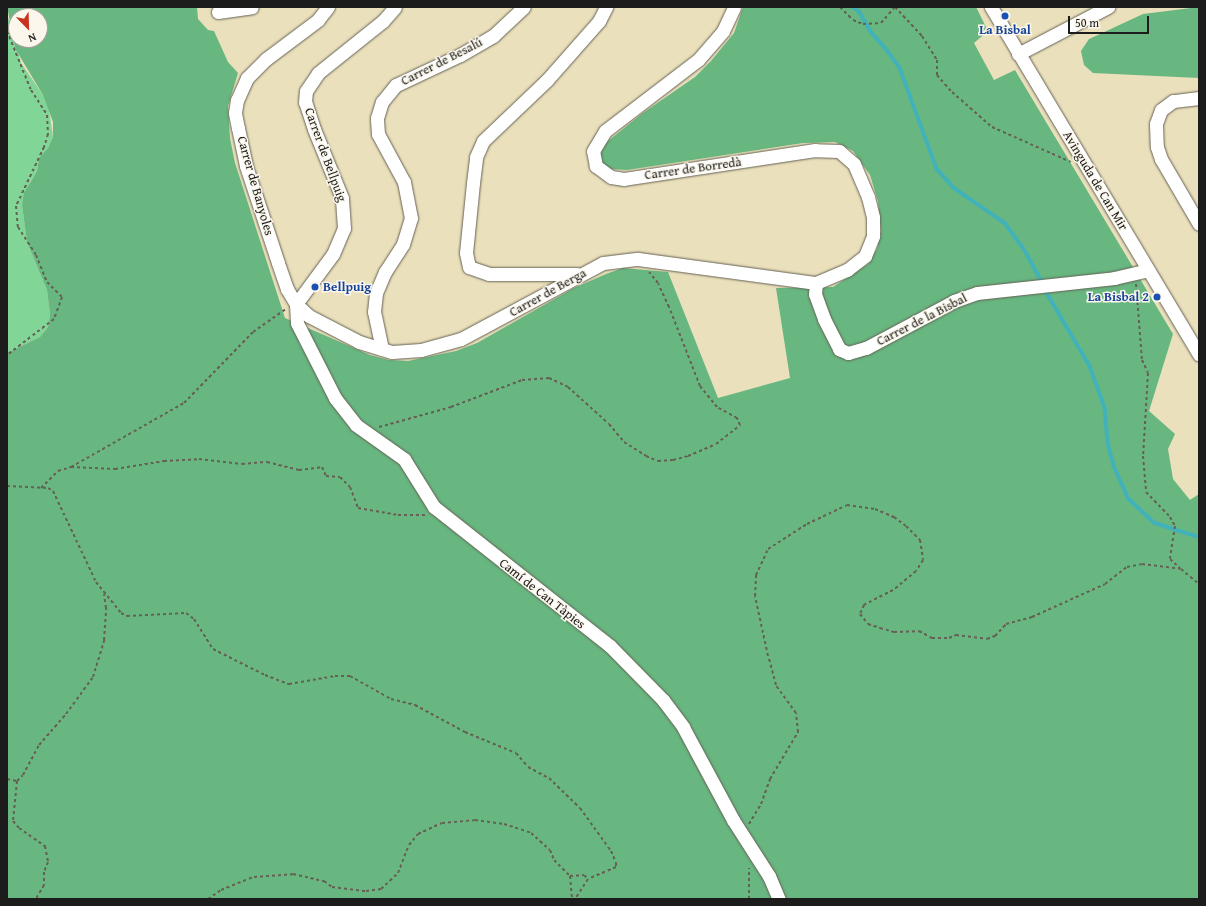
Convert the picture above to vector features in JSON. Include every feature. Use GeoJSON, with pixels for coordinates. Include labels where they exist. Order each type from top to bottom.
{"type":"FeatureCollection","features":[{"type":"Feature","properties":{"kind":"street"},"geometry":{"type":"LineString","coordinates":[[218,12],[252,7]]}},
{"type":"Feature","properties":{"kind":"street","name":"Carrer de Bellpuig"},"geometry":{"type":"LineString","coordinates":[[296,304],[333,254],[344,228],[342,198],[314,129],[306,102],[306,91],[318,73],[383,21],[394,7]]}},
{"type":"Feature","properties":{"kind":"street","name":"Carrer de Besalú"},"geometry":{"type":"LineString","coordinates":[[382,349],[374,312],[376,293],[385,272],[403,244],[411,218],[404,182],[378,134],[377,118],[382,102],[396,85],[460,55],[493,36],[524,7]]}},
{"type":"Feature","properties":{"kind":"street"},"geometry":{"type":"LineString","coordinates":[[580,274],[508,275],[478,272],[468,267],[468,239],[478,147],[492,130],[547,80],[599,21],[606,7]]}},
{"type":"Feature","properties":{"kind":"street","name":"Carrer de Borredà"},"geometry":{"type":"LineString","coordinates":[[734,7],[723,31],[698,60],[605,131],[593,151],[593,159],[603,173],[624,179],[815,150],[839,150],[854,164],[861,176],[873,217],[873,236],[865,256],[857,264],[834,277],[816,283]]}},
{"type":"Feature","properties":{"kind":"street","name":"Avinguda de Can Mir"},"geometry":{"type":"LineString","coordinates":[[991,7],[1199,355]]}},
{"type":"Feature","properties":{"kind":"street"},"geometry":{"type":"LineString","coordinates":[[1018,54],[1108,7]]}},
{"type":"Feature","properties":{"kind":"street","name":"Carrer de Banyoles"},"geometry":{"type":"LineString","coordinates":[[296,304],[287,289],[246,166],[235,113],[240,88],[254,70],[318,20],[324,8]]}},
{"type":"Feature","properties":{"kind":"street"},"geometry":{"type":"LineString","coordinates":[[1199,98],[1172,101],[1161,110],[1156,124],[1157,148],[1161,160],[1199,224]]}},
{"type":"Feature","properties":{"kind":"street","name":"Carrer de Berga"},"geometry":{"type":"LineString","coordinates":[[296,304],[309,316],[359,342],[392,352],[421,350],[461,339],[512,314],[580,274],[603,263],[638,259],[816,283]]}},
{"type":"Feature","properties":{"kind":"street","name":"Carrer de la Bisbal"},"geometry":{"type":"LineString","coordinates":[[816,283],[815,294],[824,319],[839,349],[848,353],[866,348],[954,301],[977,293],[1114,278],[1148,270]]}},
{"type":"Feature","properties":{"kind":"street","name":"Camí de Can Tàpies"},"geometry":{"type":"LineString","coordinates":[[296,304],[297,323],[335,398],[363,430],[404,459],[429,502],[610,646],[663,700],[683,727],[742,834],[769,876],[779,899]]}},
{"type":"Feature","properties":{"kind":"path"},"geometry":{"type":"LineString","coordinates":[[840,7],[853,20],[863,24],[881,24],[895,7],[930,48],[937,60],[937,75],[952,92],[992,127],[1065,161],[1086,166]]}},
{"type":"Feature","properties":{"kind":"path"},"geometry":{"type":"LineString","coordinates":[[7,31],[23,73],[47,115],[48,134],[16,206],[18,227],[36,255],[47,282],[62,297],[54,319],[7,355]]}},
{"type":"Feature","properties":{"kind":"path"},"geometry":{"type":"LineString","coordinates":[[363,430],[451,407],[522,380],[549,378],[568,387],[609,424],[624,442],[646,456],[658,461],[672,460],[688,456],[716,444],[740,425],[737,418],[717,407],[700,386],[658,283],[638,259]]}},
{"type":"Feature","properties":{"kind":"path"},"geometry":{"type":"LineString","coordinates":[[1133,274],[1138,294],[1142,360],[1148,373],[1143,456],[1146,492],[1170,516],[1175,526],[1170,559],[1199,584]]}},
{"type":"Feature","properties":{"kind":"path"},"geometry":{"type":"LineString","coordinates":[[41,488],[58,471],[71,467],[184,403],[253,332],[296,304]]}},
{"type":"Feature","properties":{"kind":"path"},"geometry":{"type":"LineString","coordinates":[[71,467],[115,469],[164,461],[199,459],[242,464],[267,462],[299,470],[322,467],[326,476],[340,477],[350,487],[358,508],[398,515],[423,516],[440,512]]}},
{"type":"Feature","properties":{"kind":"path"},"geometry":{"type":"LineString","coordinates":[[7,486],[41,488],[53,491],[58,498],[71,533],[104,592],[126,616],[173,612],[191,615],[213,649],[264,675],[289,684],[335,676],[350,676],[391,699],[415,705],[465,732],[516,754],[528,768],[544,774],[568,793],[611,851],[616,866],[588,879],[575,899]]}},
{"type":"Feature","properties":{"kind":"path"},"geometry":{"type":"LineString","coordinates":[[742,834],[761,804],[770,779],[798,732],[796,713],[776,685],[768,656],[755,596],[756,575],[768,549],[807,524],[846,505],[875,509],[894,517],[906,526],[920,540],[923,560],[916,571],[893,590],[864,605],[860,614],[868,624],[880,628],[894,632],[919,631],[932,638],[949,638],[956,635],[987,638],[995,636],[1006,624],[1032,617],[1105,584],[1127,567],[1142,564],[1180,569]]}},
{"type":"Feature","properties":{"kind":"path"},"geometry":{"type":"LineString","coordinates":[[36,899],[44,885],[44,872],[48,862],[45,846],[18,828],[13,821],[17,781],[23,775],[39,745],[66,714],[93,677],[104,640],[106,608],[104,592]]}},
{"type":"Feature","properties":{"kind":"path"},"geometry":{"type":"LineString","coordinates":[[7,779],[17,781]]}},
{"type":"Feature","properties":{"kind":"path"},"geometry":{"type":"LineString","coordinates":[[208,899],[221,890],[254,877],[293,874],[324,881],[332,887],[366,891],[381,889],[398,873],[409,845],[418,834],[442,823],[461,821],[497,823],[531,833],[550,850],[554,860],[570,876],[572,899]]}},
{"type":"Feature","properties":{"kind":"path"},"geometry":{"type":"LineString","coordinates":[[570,876],[584,875],[588,879]]}},
{"type":"Feature","properties":{"kind":"green space"},"geometry":{"type":"Polygon","coordinates":[[[7,7],[197,7],[198,19],[208,30],[214,31],[228,62],[238,73],[228,106],[230,138],[235,163],[285,318],[370,355],[389,360],[408,361],[456,351],[477,343],[574,288],[623,268],[668,272],[718,398],[790,378],[776,288],[833,287],[868,264],[877,249],[881,231],[878,201],[870,175],[853,151],[835,142],[803,143],[627,170],[609,169],[603,165],[600,159],[603,145],[643,113],[695,77],[711,61],[734,33],[743,7],[976,7],[988,31],[974,43],[994,80],[1015,70],[1173,334],[1149,411],[1175,434],[1168,449],[1173,479],[1190,500],[1199,494],[1199,899],[7,899],[7,353],[40,337],[48,327],[50,315],[47,290],[27,242],[22,205],[24,193],[37,171],[39,158],[48,148],[53,137],[53,122],[43,95],[16,48],[48,48],[48,8],[8,8],[8,12],[7,7]]]}},
{"type":"Feature","properties":{"kind":"green space"},"geometry":{"type":"Polygon","coordinates":[[[1199,7],[1199,78],[1093,73],[1084,65],[1081,51],[1089,39],[1143,14],[1199,7]]]}},
{"type":"Feature","properties":{"kind":"green space"},"geometry":{"type":"Polygon","coordinates":[[[7,13],[8,48],[17,48],[21,63],[43,95],[49,109],[53,137],[48,148],[39,158],[37,171],[30,182],[22,205],[27,242],[47,290],[50,315],[48,327],[40,337],[7,353],[7,13]]]}},
{"type":"Feature","properties":{"kind":"waterway"},"geometry":{"type":"LineString","coordinates":[[853,7],[859,11],[871,32],[900,68],[937,169],[954,188],[1005,223],[1024,249],[1042,282]]}},
{"type":"Feature","properties":{"kind":"waterway"},"geometry":{"type":"LineString","coordinates":[[1044,288],[1090,366],[1105,408],[1108,443],[1114,466],[1129,499],[1155,523],[1199,537]]}},
{"type":"Feature","properties":{"kind":"place","name":"La Bisbal"},"geometry":{"type":"Point","coordinates":[1005,16]}},
{"type":"Feature","properties":{"kind":"place","name":"Bellpuig"},"geometry":{"type":"Point","coordinates":[315,287]}},
{"type":"Feature","properties":{"kind":"place","name":"La Bisbal 2"},"geometry":{"type":"Point","coordinates":[1157,297]}}]}
